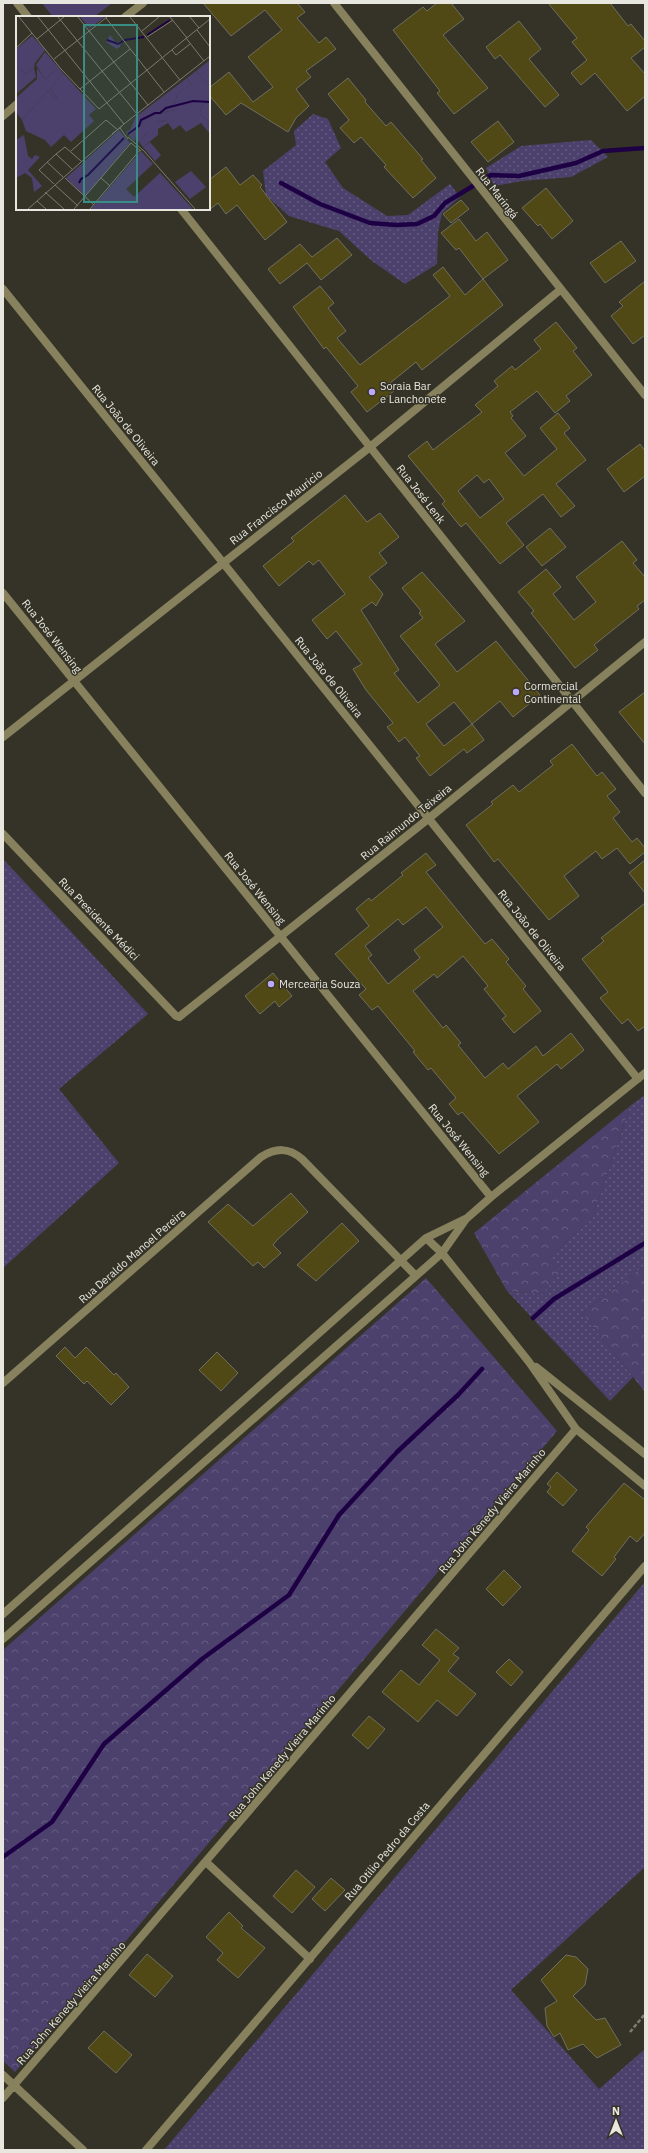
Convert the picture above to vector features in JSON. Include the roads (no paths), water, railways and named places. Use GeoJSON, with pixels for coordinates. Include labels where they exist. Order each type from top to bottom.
{"type":"FeatureCollection","features":[{"type":"Feature","properties":{"kind":"street"},"geometry":{"type":"LineString","coordinates":[[17,3],[27,16]]}},
{"type":"Feature","properties":{"kind":"street"},"geometry":{"type":"LineString","coordinates":[[126,16],[143,3]]}},
{"type":"Feature","properties":{"kind":"street","name":"Rua Maringá"},"geometry":{"type":"LineString","coordinates":[[334,3],[469,176],[645,395]]}},
{"type":"Feature","properties":{"kind":"street"},"geometry":{"type":"LineString","coordinates":[[3,116],[16,105]]}},
{"type":"Feature","properties":{"kind":"street","name":"Rua José Lenk"},"geometry":{"type":"LineString","coordinates":[[182,210],[645,793]]}},
{"type":"Feature","properties":{"kind":"street","name":"Rua João de Oliveira"},"geometry":{"type":"LineString","coordinates":[[3,289],[428,819],[642,1076]]}},
{"type":"Feature","properties":{"kind":"street","name":"Rua Francisco Mauricio"},"geometry":{"type":"LineString","coordinates":[[3,737],[370,447],[560,290]]}},
{"type":"Feature","properties":{"kind":"street","name":"Rua José Wensing"},"geometry":{"type":"LineString","coordinates":[[3,593],[491,1197]]}},
{"type":"Feature","properties":{"kind":"street","name":"Rua Raimundo Teixeira"},"geometry":{"type":"LineString","coordinates":[[179,1017],[428,819],[645,642]]}},
{"type":"Feature","properties":{"kind":"street","name":"Rua Presidente Médici"},"geometry":{"type":"LineString","coordinates":[[3,834],[176,1016],[179,1017]]}},
{"type":"Feature","properties":{"kind":"street"},"geometry":{"type":"LineString","coordinates":[[3,1639],[442,1253],[466,1219],[491,1197],[642,1076]]}},
{"type":"Feature","properties":{"kind":"street","name":"Rua Deraldo Manoel Pereira"},"geometry":{"type":"LineString","coordinates":[[3,1384],[261,1157],[278,1149],[287,1150],[302,1159],[401,1260]]}},
{"type":"Feature","properties":{"kind":"street"},"geometry":{"type":"LineString","coordinates":[[3,1614],[426,1238],[466,1219]]}},
{"type":"Feature","properties":{"kind":"street"},"geometry":{"type":"LineString","coordinates":[[426,1238],[442,1253],[529,1362],[576,1429],[645,1486]]}},
{"type":"Feature","properties":{"kind":"street"},"geometry":{"type":"LineString","coordinates":[[401,1260],[416,1276]]}},
{"type":"Feature","properties":{"kind":"street"},"geometry":{"type":"LineString","coordinates":[[529,1362],[645,1454]]}},
{"type":"Feature","properties":{"kind":"street","name":"Rua John Kenedy Vieira Marinho"},"geometry":{"type":"LineString","coordinates":[[3,2098],[576,1429]]}},
{"type":"Feature","properties":{"kind":"street","name":"Rua Otilio Pedro da Costa"},"geometry":{"type":"LineString","coordinates":[[146,2150],[645,1566]]}},
{"type":"Feature","properties":{"kind":"street"},"geometry":{"type":"LineString","coordinates":[[206,1862],[310,1959]]}},
{"type":"Feature","properties":{"kind":"street"},"geometry":{"type":"LineString","coordinates":[[3,2076],[83,2150]]}},
{"type":"Feature","properties":{"kind":"waterway"},"geometry":{"type":"LineString","coordinates":[[281,183],[320,204],[370,223],[396,225],[417,224],[434,216],[445,203],[491,175],[519,176],[576,163],[603,151],[645,148]]}},
{"type":"Feature","properties":{"kind":"waterway"},"geometry":{"type":"LineString","coordinates":[[533,1318],[554,1299],[645,1243]]}},
{"type":"Feature","properties":{"kind":"waterway"},"geometry":{"type":"LineString","coordinates":[[3,1857],[52,1822],[104,1744],[202,1659],[289,1595],[339,1515],[397,1452],[458,1395],[482,1369]]}},
{"type":"Feature","properties":{"kind":"place","name":"Soraia Bar e Lanchonete"},"geometry":{"type":"Point","coordinates":[372,392]}},
{"type":"Feature","properties":{"kind":"place","name":"Cormercial Continental"},"geometry":{"type":"Point","coordinates":[516,692]}},
{"type":"Feature","properties":{"kind":"place","name":"Mercearia Souza"},"geometry":{"type":"Point","coordinates":[271,984]}}]}
